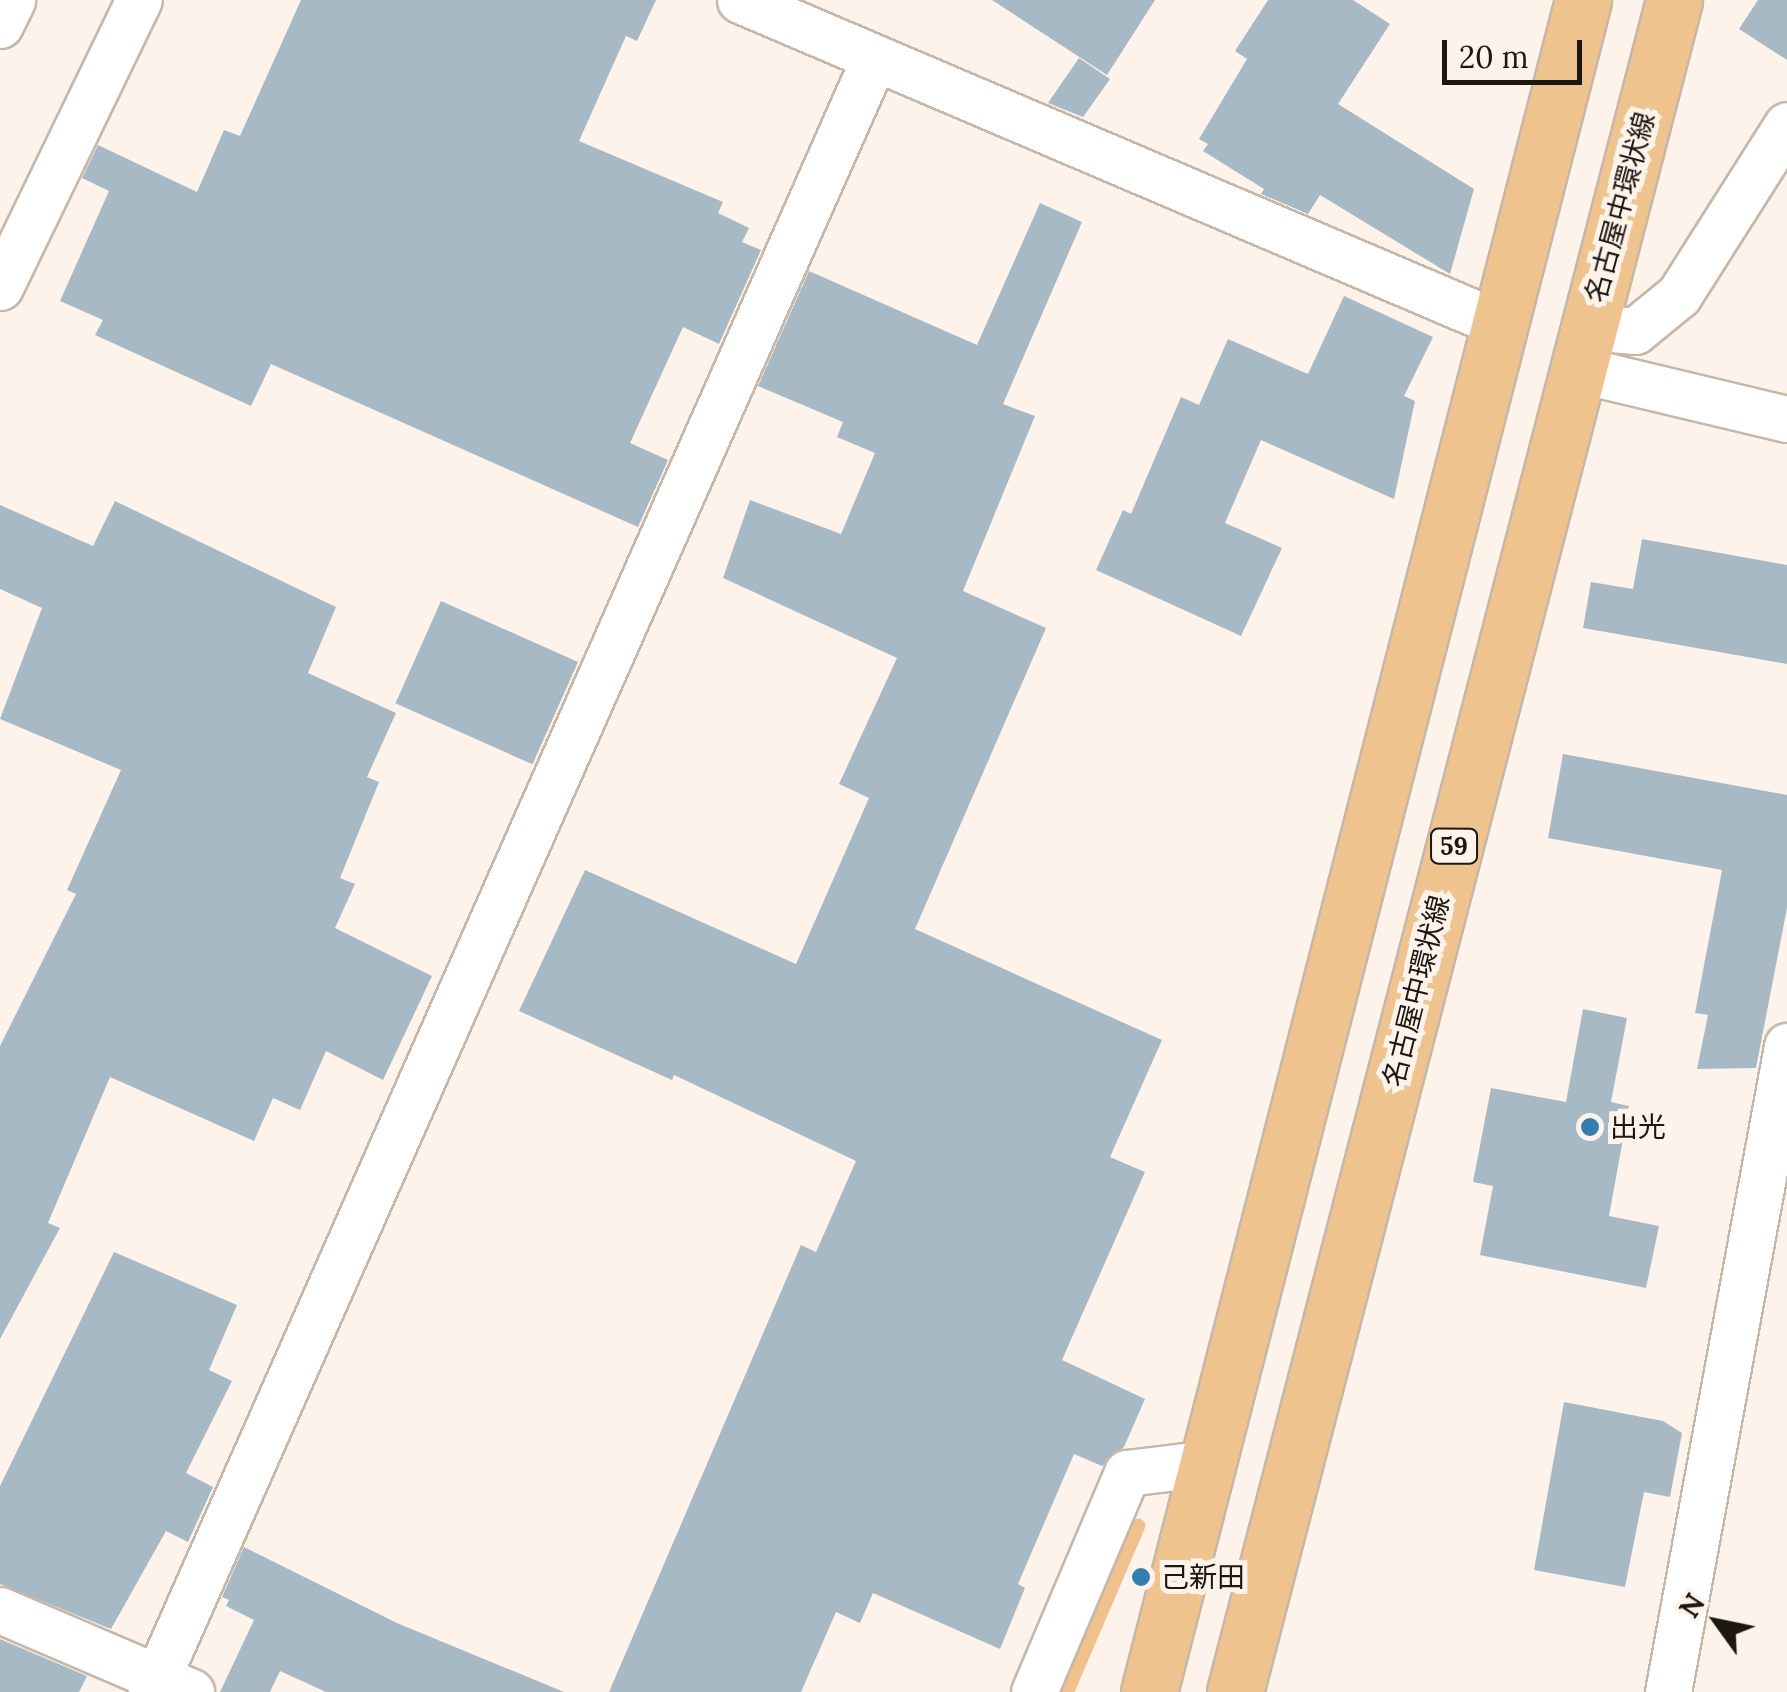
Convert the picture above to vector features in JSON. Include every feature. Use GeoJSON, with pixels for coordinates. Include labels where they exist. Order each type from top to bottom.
{"type":"FeatureCollection","features":[{"type":"Feature","properties":{"kind":"main road"},"geometry":{"type":"LineString","coordinates":[[1148,1692],[1583,0]]}},
{"type":"Feature","properties":{"kind":"main road","name":"名古屋中環状線"},"geometry":{"type":"LineString","coordinates":[[1235,1692],[1674,0]]}},
{"type":"Feature","properties":{"kind":"street"},"geometry":{"type":"LineString","coordinates":[[0,25],[12,0]]}},
{"type":"Feature","properties":{"kind":"street"},"geometry":{"type":"LineString","coordinates":[[0,288],[139,0]]}},
{"type":"Feature","properties":{"kind":"street"},"geometry":{"type":"LineString","coordinates":[[740,0],[873,60],[1500,324]]}},
{"type":"Feature","properties":{"kind":"street"},"geometry":{"type":"LineString","coordinates":[[0,1610],[167,1687],[873,60]]}},
{"type":"Feature","properties":{"kind":"street"},"geometry":{"type":"LineString","coordinates":[[1582,348],[1635,331],[1678,295],[1787,125]]}},
{"type":"Feature","properties":{"kind":"street"},"geometry":{"type":"LineString","coordinates":[[1582,348],[1787,419]]}},
{"type":"Feature","properties":{"kind":"street"},"geometry":{"type":"LineString","coordinates":[[1668,1692],[1787,1046]]}},
{"type":"Feature","properties":{"kind":"street"},"geometry":{"type":"LineString","coordinates":[[1034,1692],[1127,1473],[1208,1462]]}},
{"type":"Feature","properties":{"kind":"building"},"geometry":{"type":"Polygon","coordinates":[[[301,0],[656,0],[637,41],[626,36],[579,141],[723,202],[718,213],[749,228],[742,242],[761,250],[719,344],[683,327],[630,443],[668,460],[638,527],[271,364],[251,406],[95,335],[103,320],[60,301],[109,191],[82,178],[98,145],[197,192],[224,130],[240,136],[301,0]]]}},
{"type":"Feature","properties":{"kind":"building"},"geometry":{"type":"Polygon","coordinates":[[[992,0],[1155,0],[1107,75],[992,0]]]}},
{"type":"Feature","properties":{"kind":"building"},"geometry":{"type":"Polygon","coordinates":[[[1268,0],[1353,0],[1390,24],[1338,104],[1474,189],[1450,274],[1320,195],[1308,214],[1261,194],[1264,189],[1203,151],[1208,144],[1199,139],[1247,59],[1235,51],[1268,0]]]}},
{"type":"Feature","properties":{"kind":"building"},"geometry":{"type":"Polygon","coordinates":[[[1758,0],[1787,0],[1787,60],[1739,29],[1758,0]]]}},
{"type":"Feature","properties":{"kind":"building"},"geometry":{"type":"Polygon","coordinates":[[[1079,58],[1110,79],[1083,117],[1048,103],[1079,58]]]}},
{"type":"Feature","properties":{"kind":"building"},"geometry":{"type":"Polygon","coordinates":[[[1040,203],[1082,222],[1003,404],[1035,416],[963,591],[1046,628],[915,929],[1162,1040],[1110,1157],[1145,1172],[1062,1360],[1145,1399],[1124,1447],[1102,1466],[1074,1454],[1018,1584],[1025,1588],[1000,1649],[873,1593],[860,1623],[836,1612],[801,1692],[609,1692],[801,1245],[816,1252],[856,1161],[674,1075],[672,1080],[519,1011],[585,870],[796,964],[869,798],[839,784],[897,658],[723,578],[750,500],[841,534],[875,453],[837,437],[843,422],[758,386],[809,271],[977,345],[1040,203]]]}},
{"type":"Feature","properties":{"kind":"building"},"geometry":{"type":"Polygon","coordinates":[[[1344,296],[1433,337],[1404,396],[1415,401],[1394,499],[1261,440],[1225,523],[1282,548],[1241,636],[1096,570],[1123,510],[1131,514],[1181,397],[1199,405],[1228,339],[1308,374],[1344,296]]]}},
{"type":"Feature","properties":{"kind":"building"},"geometry":{"type":"Polygon","coordinates":[[[115,501],[336,607],[308,673],[396,713],[367,777],[379,782],[340,878],[355,884],[335,928],[432,976],[383,1080],[326,1051],[300,1110],[273,1098],[254,1141],[110,1077],[48,1223],[60,1228],[0,1339],[0,1046],[76,894],[67,890],[121,770],[0,719],[42,608],[0,589],[0,505],[93,546],[115,501]]]}},
{"type":"Feature","properties":{"kind":"building"},"geometry":{"type":"Polygon","coordinates":[[[1642,539],[1787,565],[1787,664],[1583,628],[1591,582],[1633,589],[1642,539]]]}},
{"type":"Feature","properties":{"kind":"building"},"geometry":{"type":"Polygon","coordinates":[[[441,601],[578,662],[532,764],[395,703],[441,601]]]}},
{"type":"Feature","properties":{"kind":"building"},"geometry":{"type":"Polygon","coordinates":[[[1563,754],[1787,795],[1787,908],[1756,1068],[1697,1069],[1708,1015],[1695,1013],[1722,870],[1548,838],[1563,754]]]}},
{"type":"Feature","properties":{"kind":"building"},"geometry":{"type":"Polygon","coordinates":[[[1583,1009],[1627,1018],[1611,1102],[1629,1106],[1609,1216],[1659,1226],[1646,1288],[1480,1255],[1493,1186],[1473,1182],[1491,1088],[1566,1102],[1583,1009]]]}},
{"type":"Feature","properties":{"kind":"building"},"geometry":{"type":"Polygon","coordinates":[[[114,1252],[237,1305],[209,1370],[232,1381],[186,1473],[213,1487],[188,1542],[166,1531],[111,1629],[0,1584],[0,1486],[114,1252]]]}},
{"type":"Feature","properties":{"kind":"building"},"geometry":{"type":"Polygon","coordinates":[[[1564,1402],[1663,1421],[1682,1433],[1670,1497],[1644,1492],[1625,1587],[1534,1570],[1564,1402]]]}},
{"type":"Feature","properties":{"kind":"building"},"geometry":{"type":"Polygon","coordinates":[[[244,1547],[397,1623],[564,1692],[326,1692],[280,1671],[270,1692],[220,1692],[254,1620],[226,1606],[229,1600],[222,1597],[244,1547]]]}},
{"type":"Feature","properties":{"kind":"building"},"geometry":{"type":"Polygon","coordinates":[[[0,1639],[87,1676],[79,1692],[0,1692],[0,1639]]]}},
{"type":"Feature","properties":{"kind":"waterway"},"geometry":{"type":"LineString","coordinates":[[1067,1692],[1138,1526]]}},
{"type":"Feature","properties":{"kind":"place","name":"出光"},"geometry":{"type":"Point","coordinates":[1590,1127]}},
{"type":"Feature","properties":{"kind":"place","name":"己新田"},"geometry":{"type":"Point","coordinates":[1141,1577]}}]}
